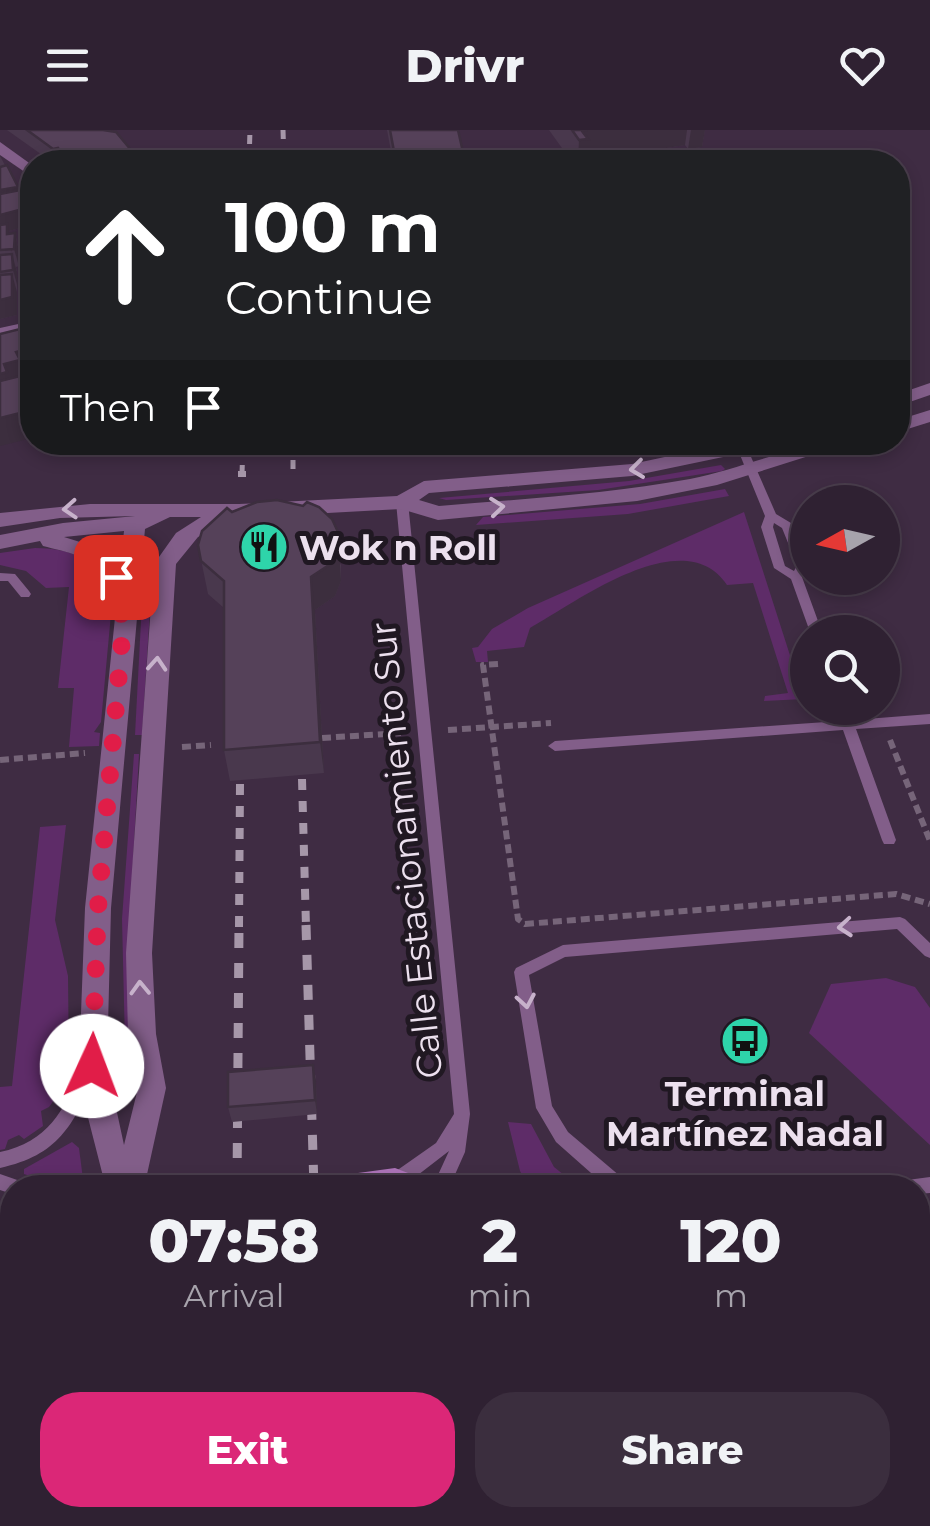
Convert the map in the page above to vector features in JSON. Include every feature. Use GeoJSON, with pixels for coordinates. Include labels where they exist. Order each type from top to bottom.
{"type":"FeatureCollection","features":[{"type":"Feature","properties":{"kind":"street"},"geometry":{"type":"LineString","coordinates":[[0,146],[20,162]]}},
{"type":"Feature","properties":{"kind":"street"},"geometry":{"type":"LineString","coordinates":[[7,541],[237,511],[402,502],[438,513],[637,495],[710,482],[753,455]]}},
{"type":"Feature","properties":{"kind":"street"},"geometry":{"type":"LineString","coordinates":[[749,459],[771,455]]}},
{"type":"Feature","properties":{"kind":"street"},"geometry":{"type":"LineString","coordinates":[[0,520],[45,511],[112,506],[237,511]]}},
{"type":"Feature","properties":{"kind":"street"},"geometry":{"type":"LineString","coordinates":[[112,506],[146,520],[197,508]]}},
{"type":"Feature","properties":{"kind":"street"},"geometry":{"type":"LineString","coordinates":[[165,564],[184,535],[237,511]]}},
{"type":"Feature","properties":{"kind":"street"},"geometry":{"type":"LineString","coordinates":[[132,1175],[152,1088],[142,1034],[139,953],[165,564],[146,520]]}},
{"type":"Feature","properties":{"kind":"street"},"geometry":{"type":"LineString","coordinates":[[118,1175],[92,1066],[98,908],[123,628],[146,520]]}},
{"type":"Feature","properties":{"kind":"street"},"geometry":{"type":"LineString","coordinates":[[7,541],[69,544],[104,560],[116,577],[123,628]]}},
{"type":"Feature","properties":{"kind":"lane"},"geometry":{"type":"LineString","coordinates":[[749,459],[771,516],[787,526],[790,534]]}},
{"type":"Feature","properties":{"kind":"lane","name":"Calle Estacionamiento Sur"},"geometry":{"type":"LineString","coordinates":[[402,502],[462,1114],[457,1152],[446,1175]]}},
{"type":"Feature","properties":{"kind":"lane"},"geometry":{"type":"LineString","coordinates":[[771,516],[766,527],[780,568],[790,574]]}},
{"type":"Feature","properties":{"kind":"lane"},"geometry":{"type":"LineString","coordinates":[[0,577],[11,577],[25,594]]}},
{"type":"Feature","properties":{"kind":"lane"},"geometry":{"type":"LineString","coordinates":[[900,721],[930,719]]}},
{"type":"Feature","properties":{"kind":"lane"},"geometry":{"type":"LineString","coordinates":[[555,746],[835,725]]}},
{"type":"Feature","properties":{"kind":"lane"},"geometry":{"type":"LineString","coordinates":[[848,725],[890,840]]}},
{"type":"Feature","properties":{"kind":"lane"},"geometry":{"type":"LineString","coordinates":[[605,1175],[562,1137],[544,1108],[521,972],[563,951],[900,923],[930,952]]}},
{"type":"Feature","properties":{"kind":"lane"},"geometry":{"type":"LineString","coordinates":[[0,1160],[16,1158],[58,1133],[92,1066]]}},
{"type":"Feature","properties":{"kind":"lane"},"geometry":{"type":"LineString","coordinates":[[414,1175],[442,1148],[462,1114]]}},
{"type":"Feature","properties":{"kind":"path"},"geometry":{"type":"LineString","coordinates":[[498,664],[483,665],[518,920],[525,924],[896,894],[930,904]]}},
{"type":"Feature","properties":{"kind":"path"},"geometry":{"type":"LineString","coordinates":[[883,725],[930,842]]}},
{"type":"Feature","properties":{"kind":"shaded area"},"geometry":{"type":"Polygon","coordinates":[[[721,465],[725,469],[722,471],[598,490],[439,498],[629,481],[721,465]]]}},
{"type":"Feature","properties":{"kind":"shaded area"},"geometry":{"type":"Polygon","coordinates":[[[725,489],[729,496],[628,514],[476,525],[483,517],[640,504],[725,489]]]}},
{"type":"Feature","properties":{"kind":"shaded area"},"geometry":{"type":"Polygon","coordinates":[[[744,512],[790,655],[790,700],[764,701],[765,696],[788,693],[753,583],[727,585],[708,567],[685,561],[658,563],[630,572],[530,628],[524,647],[487,651],[488,662],[476,662],[472,648],[478,647],[492,629],[528,608],[744,512]]]}},
{"type":"Feature","properties":{"kind":"shaded area"},"geometry":{"type":"Polygon","coordinates":[[[35,548],[60,550],[82,558],[100,571],[113,592],[101,722],[94,732],[100,733],[99,746],[69,747],[74,688],[58,688],[69,587],[46,588],[26,571],[0,565],[0,553],[35,548]]]}},
{"type":"Feature","properties":{"kind":"shaded area"},"geometry":{"type":"Polygon","coordinates":[[[153,563],[142,735],[135,735],[144,564],[153,563]]]}},
{"type":"Feature","properties":{"kind":"shaded area"},"geometry":{"type":"Polygon","coordinates":[[[134,754],[139,754],[130,914],[133,1084],[126,1085],[122,919],[134,754]]]}},
{"type":"Feature","properties":{"kind":"shaded area"},"geometry":{"type":"Polygon","coordinates":[[[66,825],[55,920],[68,976],[69,1066],[63,1088],[49,1107],[41,1111],[43,1126],[24,1139],[19,1135],[8,1140],[5,1149],[0,1150],[0,1087],[12,1086],[40,827],[66,825]]]}},
{"type":"Feature","properties":{"kind":"shaded area"},"geometry":{"type":"Polygon","coordinates":[[[886,978],[915,987],[930,1008],[930,1145],[809,1033],[831,984],[886,978]]]}},
{"type":"Feature","properties":{"kind":"shaded area"},"geometry":{"type":"Polygon","coordinates":[[[508,1122],[531,1124],[554,1167],[564,1175],[522,1175],[508,1122]]]}},
{"type":"Feature","properties":{"kind":"shaded area"},"geometry":{"type":"Polygon","coordinates":[[[72,1142],[79,1148],[82,1175],[27,1175],[24,1169],[72,1142]]]}},
{"type":"Feature","properties":{"kind":"building"},"geometry":{"type":"Polygon","coordinates":[[[27,130],[116,132],[131,150],[58,148],[53,149],[27,130]]]}},
{"type":"Feature","properties":{"kind":"building"},"geometry":{"type":"Polygon","coordinates":[[[390,130],[458,130],[463,150],[394,150],[390,130]]]}},
{"type":"Feature","properties":{"kind":"building"},"geometry":{"type":"Polygon","coordinates":[[[572,130],[587,130],[582,131],[588,139],[579,140],[572,130]]]}},
{"type":"Feature","properties":{"kind":"building"},"geometry":{"type":"Polygon","coordinates":[[[7,165],[18,187],[0,190],[0,167],[7,165]]]}},
{"type":"Feature","properties":{"kind":"building"},"geometry":{"type":"Polygon","coordinates":[[[20,190],[20,210],[0,215],[0,194],[20,190]]]}},
{"type":"Feature","properties":{"kind":"building"},"geometry":{"type":"Polygon","coordinates":[[[7,224],[7,234],[15,233],[14,249],[0,250],[0,225],[7,224]]]}},
{"type":"Feature","properties":{"kind":"building"},"geometry":{"type":"Polygon","coordinates":[[[12,254],[13,270],[0,272],[0,255],[12,254]]]}},
{"type":"Feature","properties":{"kind":"building"},"geometry":{"type":"Polygon","coordinates":[[[12,274],[12,297],[0,300],[0,275],[12,274]]]}},
{"type":"Feature","properties":{"kind":"building"},"geometry":{"type":"Polygon","coordinates":[[[20,329],[20,351],[16,352],[20,360],[4,364],[7,372],[0,374],[0,334],[20,329]]]}},
{"type":"Feature","properties":{"kind":"building"},"geometry":{"type":"Polygon","coordinates":[[[20,376],[20,413],[0,418],[0,381],[20,376]]]}},
{"type":"Feature","properties":{"kind":"building"},"geometry":{"type":"Polygon","coordinates":[[[277,500],[319,507],[332,519],[338,532],[338,549],[332,563],[311,577],[320,742],[224,750],[224,581],[201,561],[198,545],[202,531],[227,508],[232,512],[257,502],[277,500]]]}},
{"type":"Feature","properties":{"kind":"building"},"geometry":{"type":"Polygon","coordinates":[[[313,1065],[315,1100],[228,1107],[228,1072],[313,1065]]]}},
{"type":"Feature","properties":{"kind":"railway"},"geometry":{"type":"LineString","coordinates":[[249,150],[250,130]]}},
{"type":"Feature","properties":{"kind":"railway"},"geometry":{"type":"LineString","coordinates":[[283,130],[284,150]]}},
{"type":"Feature","properties":{"kind":"railway"},"geometry":{"type":"LineString","coordinates":[[242,474],[243,455]]}},
{"type":"Feature","properties":{"kind":"railway"},"geometry":{"type":"LineString","coordinates":[[293,455],[293,474]]}},
{"type":"Feature","properties":{"kind":"railway"},"geometry":{"type":"LineString","coordinates":[[302,779],[306,927]]}},
{"type":"Feature","properties":{"kind":"railway"},"geometry":{"type":"LineString","coordinates":[[239,927],[240,783]]}},
{"type":"Feature","properties":{"kind":"railway"},"geometry":{"type":"LineString","coordinates":[[237,1175],[239,925]]}},
{"type":"Feature","properties":{"kind":"railway"},"geometry":{"type":"LineString","coordinates":[[306,925],[314,1175]]}},
{"type":"Feature","properties":{"kind":"place","name":"Wok n Roll"},"geometry":{"type":"Point","coordinates":[264,547]}},
{"type":"Feature","properties":{"kind":"place","name":"Terminal Martínez Nadal"},"geometry":{"type":"Point","coordinates":[745,1041]}},
{"type":"Feature","properties":{"kind":"route"},"geometry":{"type":"LineString","coordinates":[[92,1066],[98,908],[123,628],[116,577]]}}]}
